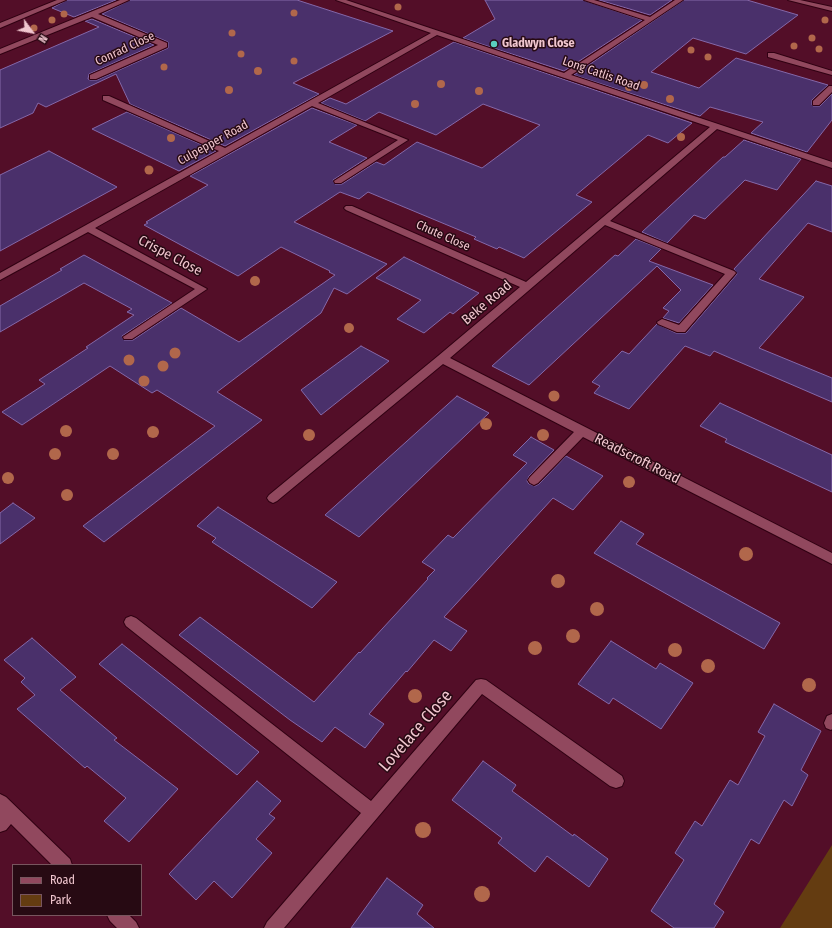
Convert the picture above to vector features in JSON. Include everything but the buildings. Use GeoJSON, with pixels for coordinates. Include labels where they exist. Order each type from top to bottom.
{"type":"FeatureCollection","features":[{"type":"Feature","properties":{"kind":"street"},"geometry":{"type":"LineString","coordinates":[[0,26],[64,0]]}},
{"type":"Feature","properties":{"kind":"street"},"geometry":{"type":"LineString","coordinates":[[0,52],[126,0]]}},
{"type":"Feature","properties":{"kind":"street","name":"Long Catlis Road"},"geometry":{"type":"LineString","coordinates":[[340,0],[832,165]]}},
{"type":"Feature","properties":{"kind":"street"},"geometry":{"type":"LineString","coordinates":[[587,0],[650,19]]}},
{"type":"Feature","properties":{"kind":"street"},"geometry":{"type":"LineString","coordinates":[[566,75],[680,0]]}},
{"type":"Feature","properties":{"kind":"street"},"geometry":{"type":"LineString","coordinates":[[791,0],[832,9]]}},
{"type":"Feature","properties":{"kind":"street","name":"Conrad Close"},"geometry":{"type":"LineString","coordinates":[[92,14],[164,45],[93,77]]}},
{"type":"Feature","properties":{"kind":"street","name":"Culpepper Road"},"geometry":{"type":"LineString","coordinates":[[0,277],[438,32]]}},
{"type":"Feature","properties":{"kind":"street"},"geometry":{"type":"LineString","coordinates":[[0,41],[13,47]]}},
{"type":"Feature","properties":{"kind":"street"},"geometry":{"type":"LineString","coordinates":[[771,55],[832,73]]}},
{"type":"Feature","properties":{"kind":"street"},"geometry":{"type":"LineString","coordinates":[[816,103],[832,88]]}},
{"type":"Feature","properties":{"kind":"street"},"geometry":{"type":"LineString","coordinates":[[106,98],[225,151]]}},
{"type":"Feature","properties":{"kind":"street"},"geometry":{"type":"LineString","coordinates":[[312,103],[404,140],[338,181]]}},
{"type":"Feature","properties":{"kind":"street","name":"Beke Road"},"geometry":{"type":"LineString","coordinates":[[273,498],[528,287],[716,126]]}},
{"type":"Feature","properties":{"kind":"street","name":"Chute Close"},"geometry":{"type":"LineString","coordinates":[[348,208],[528,287]]}},
{"type":"Feature","properties":{"kind":"street"},"geometry":{"type":"LineString","coordinates":[[605,222],[731,273],[681,330],[662,322]]}},
{"type":"Feature","properties":{"kind":"street","name":"Crispe Close"},"geometry":{"type":"LineString","coordinates":[[88,228],[202,289],[128,337]]}},
{"type":"Feature","properties":{"kind":"street","name":"Readscroft Road"},"geometry":{"type":"LineString","coordinates":[[442,359],[832,559]]}},
{"type":"Feature","properties":{"kind":"street"},"geometry":{"type":"LineString","coordinates":[[534,480],[582,431]]}},
{"type":"Feature","properties":{"kind":"street"},"geometry":{"type":"LineString","coordinates":[[131,622],[372,812]]}},
{"type":"Feature","properties":{"kind":"street","name":"Lovelace Close"},"geometry":{"type":"LineString","coordinates":[[273,928],[481,685],[616,781]]}},
{"type":"Feature","properties":{"kind":"street"},"geometry":{"type":"LineString","coordinates":[[4,813],[63,864]]}},
{"type":"Feature","properties":{"kind":"street"},"geometry":{"type":"LineString","coordinates":[[117,916],[130,928]]}},
{"type":"Feature","properties":{"kind":"green space"},"geometry":{"type":"Polygon","coordinates":[[[832,845],[832,928],[780,928],[832,845]]]}},
{"type":"Feature","properties":{"kind":"place","name":"Gladwyn Close"},"geometry":{"type":"Point","coordinates":[494,44]}}]}
